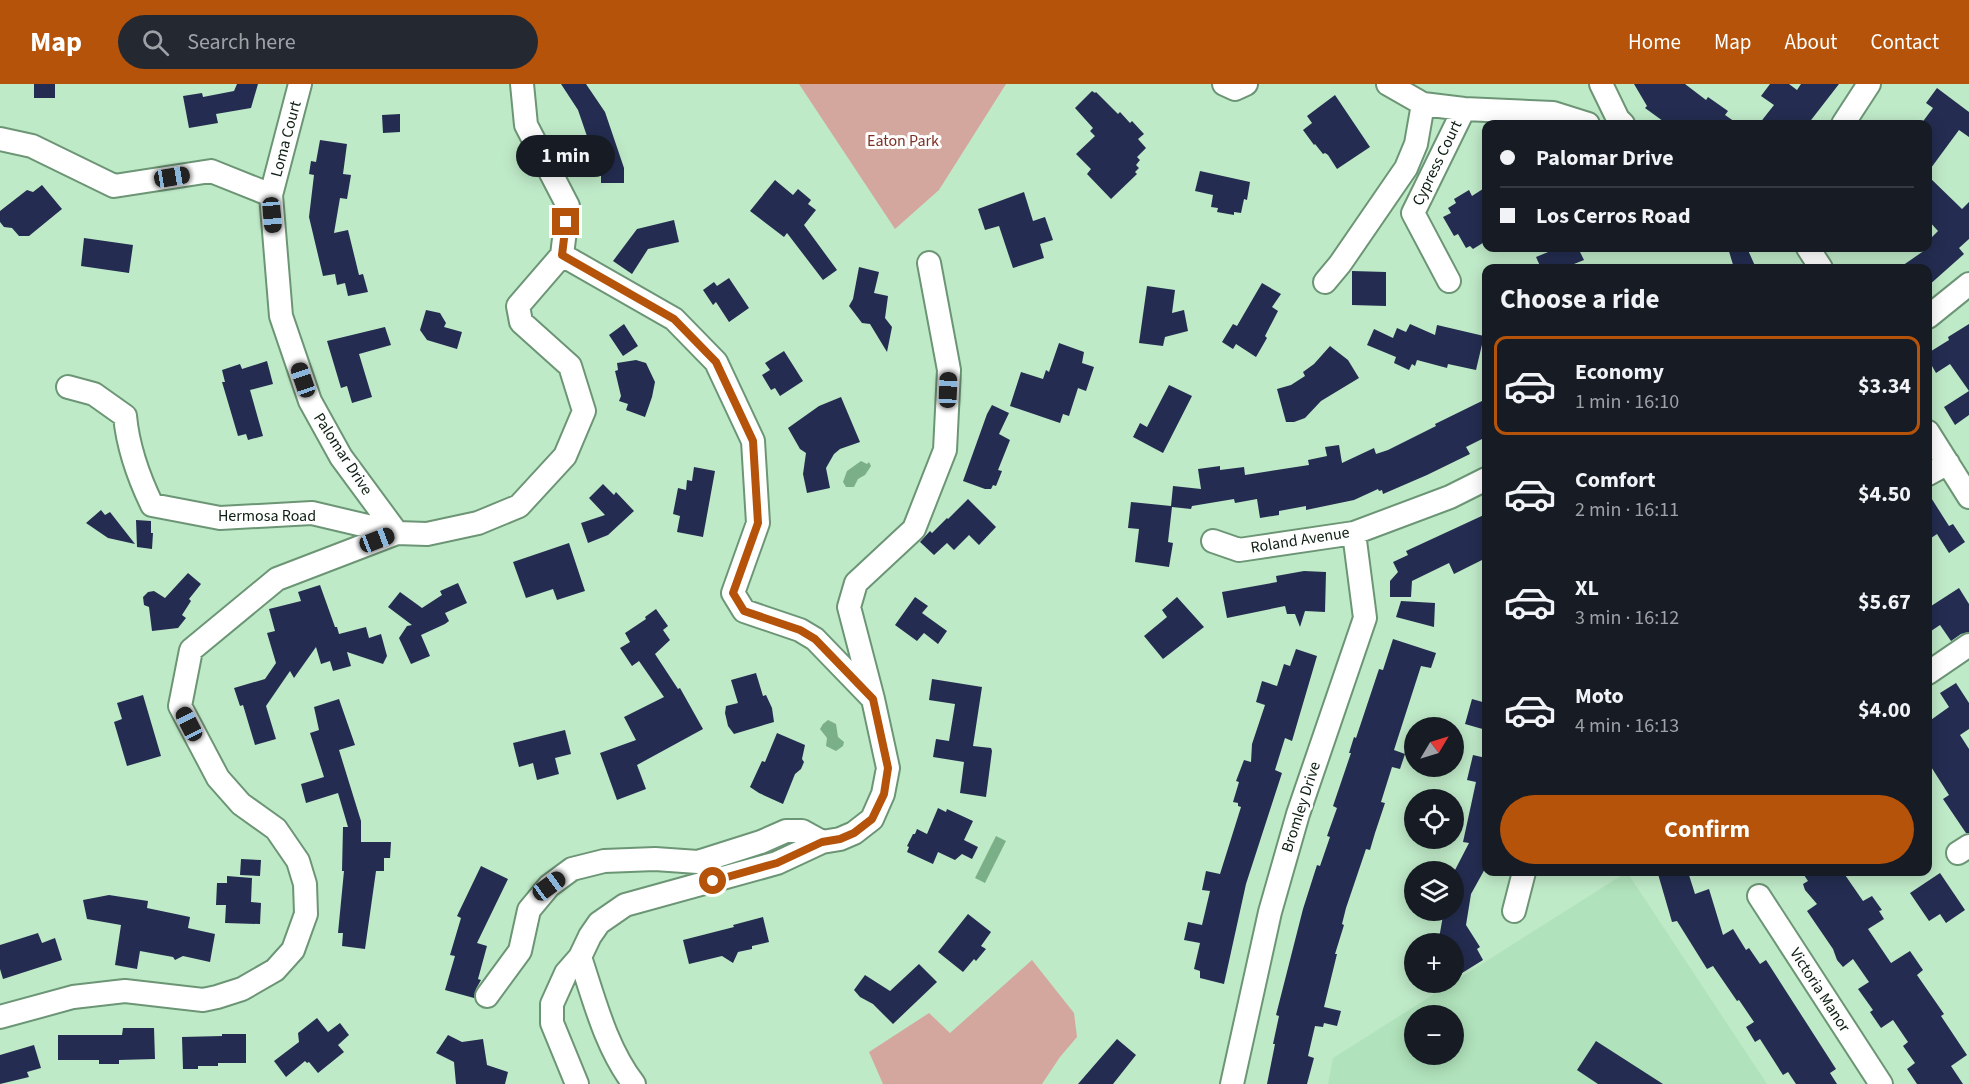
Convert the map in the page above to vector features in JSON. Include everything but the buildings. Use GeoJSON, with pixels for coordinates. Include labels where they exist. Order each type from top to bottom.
{"type":"FeatureCollection","features":[{"type":"Feature","properties":{"kind":"street","name":"Loma Court"},"geometry":{"type":"LineString","coordinates":[[271,195],[300,84]]}},
{"type":"Feature","properties":{"kind":"street"},"geometry":{"type":"LineString","coordinates":[[0,1017],[73,997],[125,991],[203,1000],[217,997],[242,989],[275,970],[293,950],[306,914],[305,884],[298,861],[276,829],[241,804],[218,778],[180,706],[191,650],[277,579],[397,533],[427,534],[478,523],[519,506],[565,456],[584,411],[570,366],[521,322],[518,306],[562,255],[568,206],[526,125],[522,84]]}},
{"type":"Feature","properties":{"kind":"street"},"geometry":{"type":"LineString","coordinates":[[1224,84],[1235,89],[1246,84]]}},
{"type":"Feature","properties":{"kind":"street"},"geometry":{"type":"LineString","coordinates":[[1388,84],[1423,104],[1464,109],[1553,113],[1575,120]]}},
{"type":"Feature","properties":{"kind":"street"},"geometry":{"type":"LineString","coordinates":[[1601,84],[1619,120]]}},
{"type":"Feature","properties":{"kind":"street"},"geometry":{"type":"LineString","coordinates":[[1845,120],[1869,84]]}},
{"type":"Feature","properties":{"kind":"street"},"geometry":{"type":"LineString","coordinates":[[1325,282],[1340,264],[1406,168],[1416,144],[1423,104]]}},
{"type":"Feature","properties":{"kind":"street","name":"Cypress Court"},"geometry":{"type":"LineString","coordinates":[[1449,281],[1413,213],[1464,109]]}},
{"type":"Feature","properties":{"kind":"street"},"geometry":{"type":"LineString","coordinates":[[0,139],[32,146],[114,186],[211,171],[271,195]]}},
{"type":"Feature","properties":{"kind":"street","name":"Palomar Drive"},"geometry":{"type":"LineString","coordinates":[[271,195],[281,316],[310,401],[341,457],[397,533]]}},
{"type":"Feature","properties":{"kind":"street"},"geometry":{"type":"LineString","coordinates":[[562,255],[674,319],[716,362],[753,441],[758,523],[733,593],[744,611],[800,630],[815,639],[873,699]]}},
{"type":"Feature","properties":{"kind":"street"},"geometry":{"type":"LineString","coordinates":[[577,1084],[552,1023],[552,1004],[566,972],[580,957],[599,923],[625,905],[777,863],[822,842],[840,839],[854,833],[872,819],[884,794],[888,768],[849,607],[856,583],[914,529],[945,450],[948,370],[928,264]]}},
{"type":"Feature","properties":{"kind":"street"},"geometry":{"type":"LineString","coordinates":[[1932,314],[1969,284]]}},
{"type":"Feature","properties":{"kind":"street","name":"Hermosa Road"},"geometry":{"type":"LineString","coordinates":[[68,387],[94,394],[124,416],[128,443],[139,477],[152,506],[220,518],[312,513],[397,533]]}},
{"type":"Feature","properties":{"kind":"street"},"geometry":{"type":"LineString","coordinates":[[1932,438],[1967,490]]}},
{"type":"Feature","properties":{"kind":"street"},"geometry":{"type":"LineString","coordinates":[[1932,472],[1948,463]]}},
{"type":"Feature","properties":{"kind":"street","name":"Roland Avenue"},"geometry":{"type":"LineString","coordinates":[[1213,541],[1239,550],[1354,533],[1450,497],[1482,481]]}},
{"type":"Feature","properties":{"kind":"street","name":"Bromley Drive"},"geometry":{"type":"LineString","coordinates":[[1232,1084],[1270,912],[1298,814],[1365,618],[1354,533]]}},
{"type":"Feature","properties":{"kind":"street"},"geometry":{"type":"LineString","coordinates":[[1932,670],[1969,645]]}},
{"type":"Feature","properties":{"kind":"street"},"geometry":{"type":"LineString","coordinates":[[487,996],[520,951],[529,910],[549,886],[572,869],[604,861],[645,859],[698,862],[761,843],[786,831],[802,831],[822,842]]}},
{"type":"Feature","properties":{"kind":"street"},"geometry":{"type":"LineString","coordinates":[[1514,911],[1523,876]]}},
{"type":"Feature","properties":{"kind":"street","name":"Victoria Manor"},"geometry":{"type":"LineString","coordinates":[[1759,896],[1881,1084]]}},
{"type":"Feature","properties":{"kind":"street"},"geometry":{"type":"LineString","coordinates":[[580,957],[602,1023],[627,1075],[634,1084]]}},
{"type":"Feature","properties":{"kind":"shaded area"},"geometry":{"type":"Polygon","coordinates":[[[861,461],[867,464],[869,462],[871,466],[865,475],[858,479],[854,487],[846,487],[843,482],[847,471],[861,461]]]}},
{"type":"Feature","properties":{"kind":"shaded area"},"geometry":{"type":"Polygon","coordinates":[[[828,720],[836,724],[838,737],[844,742],[843,746],[836,751],[826,746],[827,738],[820,729],[828,720]]]}},
{"type":"Feature","properties":{"kind":"shaded area"},"geometry":{"type":"Polygon","coordinates":[[[996,836],[1006,841],[985,883],[975,878],[996,836]]]}},
{"type":"Feature","properties":{"kind":"shaded area"},"geometry":{"type":"Polygon","coordinates":[[[1621,876],[1630,876],[1767,1084],[1328,1084],[1333,1058],[1404,1013],[1404,1065],[1464,1065],[1464,1005],[1417,1005],[1436,993],[1464,993],[1464,975],[1621,876]]]}},
{"type":"Feature","properties":{"kind":"green space","name":"Eaton Park"},"geometry":{"type":"Polygon","coordinates":[[[799,84],[1006,84],[939,190],[895,229],[799,84]]]}},
{"type":"Feature","properties":{"kind":"green space"},"geometry":{"type":"Polygon","coordinates":[[[1032,960],[1074,1013],[1077,1037],[1042,1084],[883,1084],[869,1052],[929,1013],[950,1033],[1032,960]]]}},
{"type":"Feature","properties":{"kind":"route"},"geometry":{"type":"LineString","coordinates":[[566,222],[562,255],[674,319],[716,362],[753,441],[758,523],[733,593],[738,603],[744,611],[800,630],[815,639],[873,699],[888,768],[884,794],[872,819],[854,833],[840,839],[822,842],[777,863],[713,881]]}}]}
